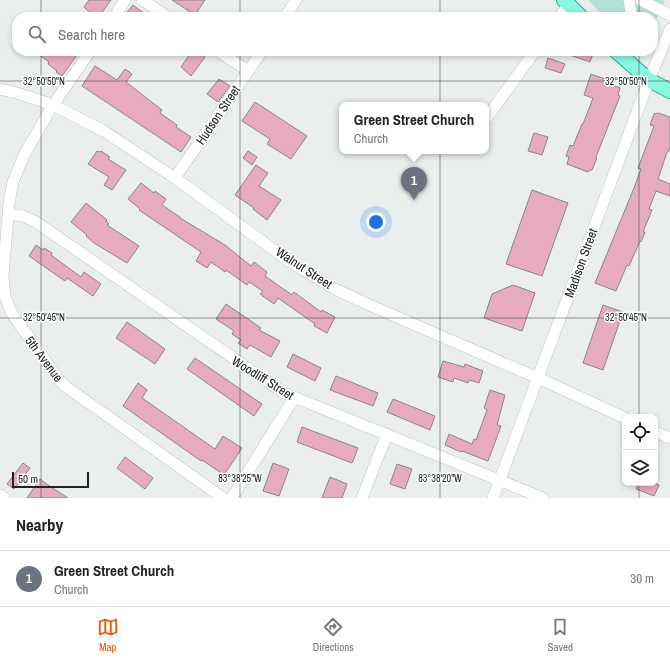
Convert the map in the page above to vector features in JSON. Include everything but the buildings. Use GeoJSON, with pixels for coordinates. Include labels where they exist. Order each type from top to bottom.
{"type":"FeatureCollection","features":[{"type":"Feature","properties":{"kind":"main road"},"geometry":{"type":"LineString","coordinates":[[566,2],[575,12]]}},
{"type":"Feature","properties":{"kind":"main road"},"geometry":{"type":"LineString","coordinates":[[622,56],[649,80],[670,91]]}},
{"type":"Feature","properties":{"kind":"street"},"geometry":{"type":"LineString","coordinates":[[117,12],[125,0]]}},
{"type":"Feature","properties":{"kind":"street"},"geometry":{"type":"LineString","coordinates":[[142,0],[160,12]]}},
{"type":"Feature","properties":{"kind":"street"},"geometry":{"type":"LineString","coordinates":[[288,12],[296,0]]}},
{"type":"Feature","properties":{"kind":"street"},"geometry":{"type":"LineString","coordinates":[[629,0],[631,12]]}},
{"type":"Feature","properties":{"kind":"street"},"geometry":{"type":"LineString","coordinates":[[641,0],[670,15]]}},
{"type":"Feature","properties":{"kind":"street"},"geometry":{"type":"LineString","coordinates":[[562,12],[566,2]]}},
{"type":"Feature","properties":{"kind":"street","name":"Madison Street"},"geometry":{"type":"LineString","coordinates":[[494,498],[649,80],[670,30]]}},
{"type":"Feature","properties":{"kind":"street","name":"5th Avenue"},"geometry":{"type":"LineString","coordinates":[[87,56],[53,105],[16,171],[10,192],[3,277],[7,304],[14,318],[60,381],[72,392],[223,498]]}},
{"type":"Feature","properties":{"kind":"street"},"geometry":{"type":"LineString","coordinates":[[226,56],[248,71]]}},
{"type":"Feature","properties":{"kind":"street","name":"Hudson Street"},"geometry":{"type":"LineString","coordinates":[[175,178],[258,56]]}},
{"type":"Feature","properties":{"kind":"street"},"geometry":{"type":"LineString","coordinates":[[489,115],[531,56]]}},
{"type":"Feature","properties":{"kind":"street","name":"Walnut Street"},"geometry":{"type":"LineString","coordinates":[[0,89],[53,105],[102,130],[175,178],[292,263],[336,289],[622,417]]}},
{"type":"Feature","properties":{"kind":"street","name":"Woodliff Street"},"geometry":{"type":"LineString","coordinates":[[8,214],[23,216],[36,222],[272,386],[294,398],[387,434],[543,498]]}},
{"type":"Feature","properties":{"kind":"street"},"geometry":{"type":"LineString","coordinates":[[232,498],[294,398]]}},
{"type":"Feature","properties":{"kind":"street"},"geometry":{"type":"LineString","coordinates":[[658,433],[670,438]]}},
{"type":"Feature","properties":{"kind":"street"},"geometry":{"type":"LineString","coordinates":[[362,498],[387,434]]}},
{"type":"Feature","properties":{"kind":"street"},"geometry":{"type":"LineString","coordinates":[[0,495],[4,498]]}},
{"type":"Feature","properties":{"kind":"green space"},"geometry":{"type":"Polygon","coordinates":[[[588,0],[665,0],[658,16],[658,12],[599,12],[588,0]]]}},
{"type":"Feature","properties":{"kind":"place","name":"Green Street Church"},"geometry":{"type":"Point","coordinates":[414,200]}}]}
